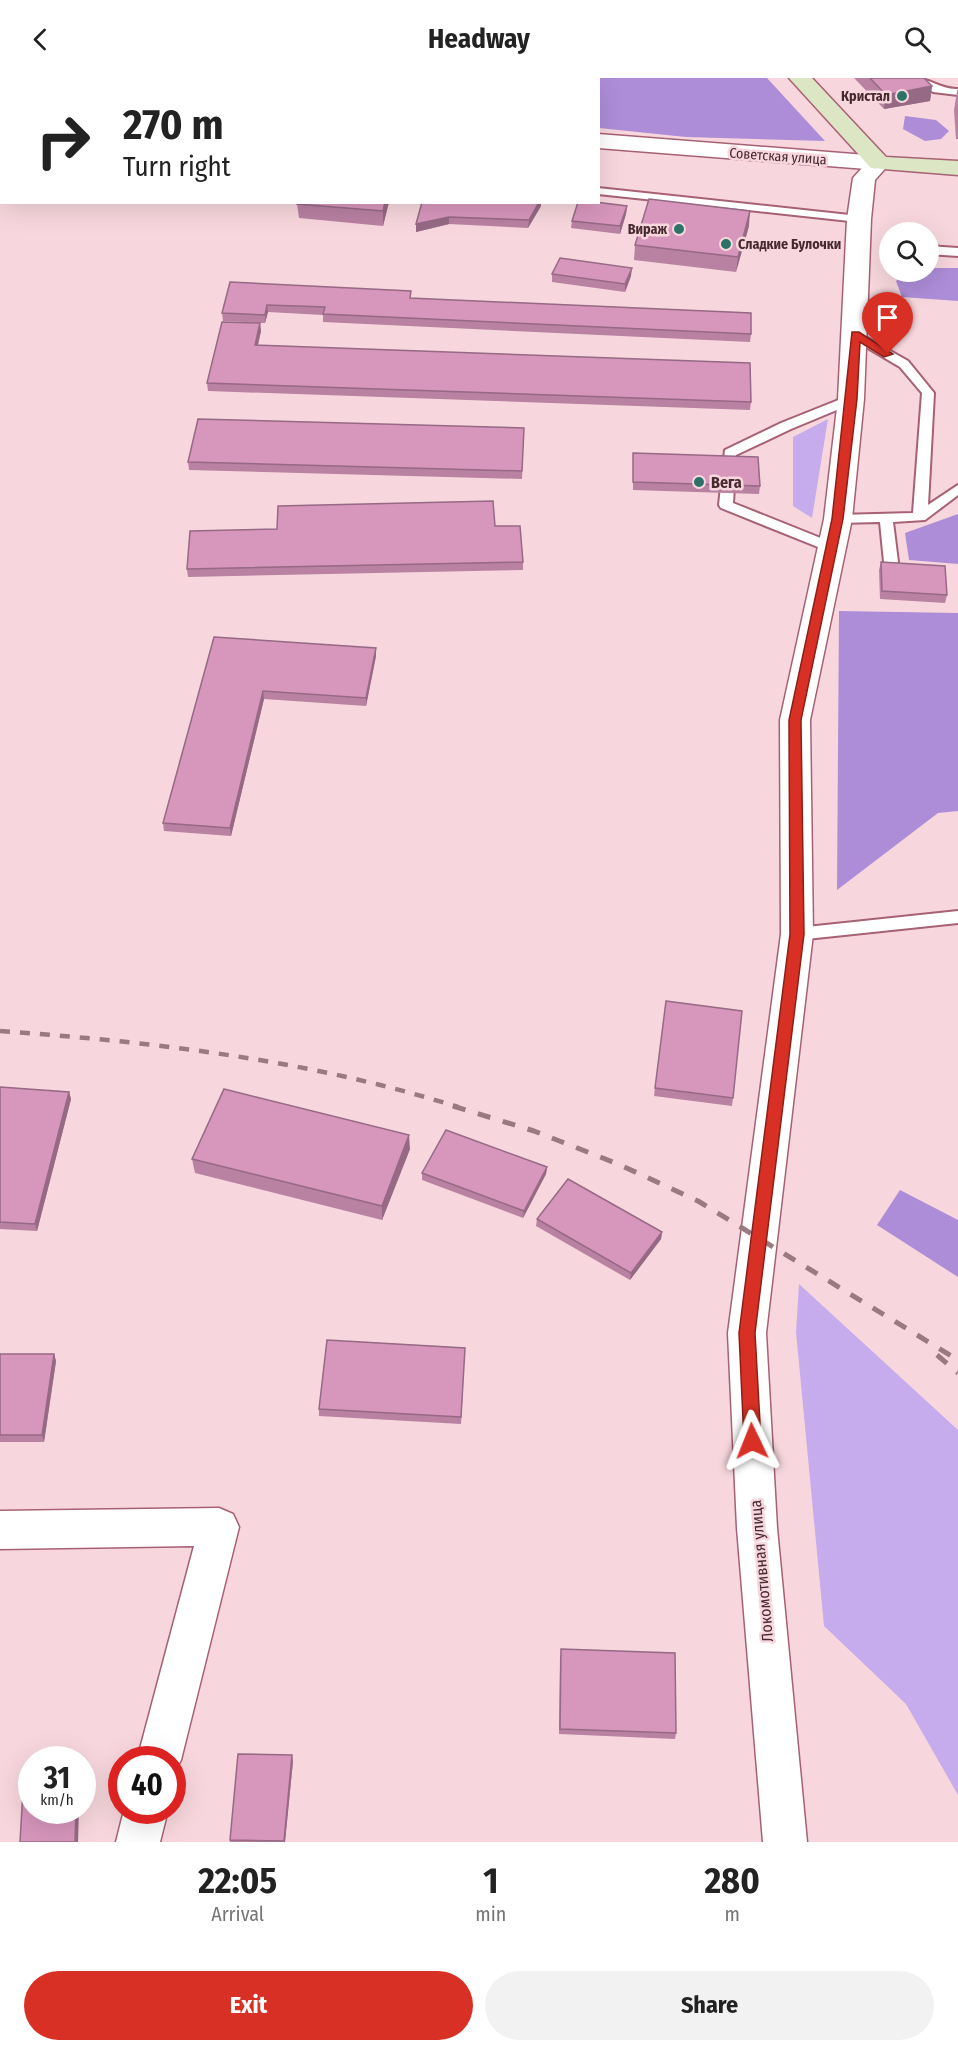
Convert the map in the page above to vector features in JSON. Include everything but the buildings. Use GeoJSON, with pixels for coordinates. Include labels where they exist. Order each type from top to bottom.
{"type":"FeatureCollection","features":[{"type":"Feature","properties":{"kind":"main road"},"geometry":{"type":"LineString","coordinates":[[800,78],[879,163]]}},
{"type":"Feature","properties":{"kind":"main road","name":"Советская улица"},"geometry":{"type":"LineString","coordinates":[[879,163],[958,168]]}},
{"type":"Feature","properties":{"kind":"street","name":"Советская улица"},"geometry":{"type":"LineString","coordinates":[[600,141],[879,163]]}},
{"type":"Feature","properties":{"kind":"street","name":"Локомотивная улица"},"geometry":{"type":"LineString","coordinates":[[785,1842],[757,1528],[747,1333],[797,934],[795,720],[835,533],[851,399],[858,219],[864,178],[879,163]]}},
{"type":"Feature","properties":{"kind":"street"},"geometry":{"type":"LineString","coordinates":[[0,1530],[219,1527],[163,1746]]}},
{"type":"Feature","properties":{"kind":"street"},"geometry":{"type":"LineString","coordinates":[[138,1842],[142,1824]]}},
{"type":"Feature","properties":{"kind":"lane"},"geometry":{"type":"LineString","coordinates":[[919,78],[933,89],[951,93],[958,92]]}},
{"type":"Feature","properties":{"kind":"lane"},"geometry":{"type":"LineString","coordinates":[[600,191],[858,219]]}},
{"type":"Feature","properties":{"kind":"lane"},"geometry":{"type":"LineString","coordinates":[[939,251],[958,252]]}},
{"type":"Feature","properties":{"kind":"lane"},"geometry":{"type":"LineString","coordinates":[[855,335],[904,364],[928,393],[920,517]]}},
{"type":"Feature","properties":{"kind":"lane"},"geometry":{"type":"LineString","coordinates":[[851,399],[786,426],[730,453],[726,505],[747,515],[835,533],[886,518],[920,517],[958,489]]}},
{"type":"Feature","properties":{"kind":"lane"},"geometry":{"type":"LineString","coordinates":[[886,518],[891,562]]}},
{"type":"Feature","properties":{"kind":"lane"},"geometry":{"type":"LineString","coordinates":[[797,934],[958,917]]}},
{"type":"Feature","properties":{"kind":"shaded area"},"geometry":{"type":"Polygon","coordinates":[[[600,78],[767,78],[825,141],[686,137],[600,128],[600,78]]]}},
{"type":"Feature","properties":{"kind":"shaded area"},"geometry":{"type":"Polygon","coordinates":[[[905,116],[936,120],[949,131],[941,139],[925,141],[903,129],[905,116]]]}},
{"type":"Feature","properties":{"kind":"shaded area"},"geometry":{"type":"Polygon","coordinates":[[[939,268],[958,268],[958,301],[902,297],[896,282],[939,282],[939,268]]]}},
{"type":"Feature","properties":{"kind":"shaded area"},"geometry":{"type":"Polygon","coordinates":[[[828,419],[812,518],[793,506],[793,437],[828,419]]]}},
{"type":"Feature","properties":{"kind":"shaded area"},"geometry":{"type":"Polygon","coordinates":[[[958,514],[958,564],[909,560],[905,533],[958,514]]]}},
{"type":"Feature","properties":{"kind":"shaded area"},"geometry":{"type":"Polygon","coordinates":[[[839,611],[958,613],[958,811],[938,813],[837,890],[839,611]]]}},
{"type":"Feature","properties":{"kind":"shaded area"},"geometry":{"type":"Polygon","coordinates":[[[900,1190],[958,1220],[958,1277],[877,1225],[900,1190]]]}},
{"type":"Feature","properties":{"kind":"shaded area"},"geometry":{"type":"Polygon","coordinates":[[[799,1284],[958,1430],[958,1795],[906,1704],[824,1626],[796,1332],[799,1284]]]}},
{"type":"Feature","properties":{"kind":"railway"},"geometry":{"type":"LineString","coordinates":[[0,1031],[174,1047],[289,1065],[346,1077],[458,1107]]}},
{"type":"Feature","properties":{"kind":"railway"},"geometry":{"type":"LineString","coordinates":[[453,1106],[534,1131],[618,1164],[698,1201],[958,1360]]}},
{"type":"Feature","properties":{"kind":"railway"},"geometry":{"type":"LineString","coordinates":[[937,1355],[958,1373]]}},
{"type":"Feature","properties":{"kind":"place","name":"Кристал"},"geometry":{"type":"Point","coordinates":[902,96]}},
{"type":"Feature","properties":{"kind":"place","name":"Вираж"},"geometry":{"type":"Point","coordinates":[679,229]}},
{"type":"Feature","properties":{"kind":"place","name":"Сладкие Булочки"},"geometry":{"type":"Point","coordinates":[726,244]}},
{"type":"Feature","properties":{"kind":"place","name":"Вега"},"geometry":{"type":"Point","coordinates":[699,482]}},
{"type":"Feature","properties":{"kind":"route"},"geometry":{"type":"LineString","coordinates":[[752,1441],[747,1333],[797,934],[795,720],[838,519],[851,399],[855,335],[888,354]]}}]}
